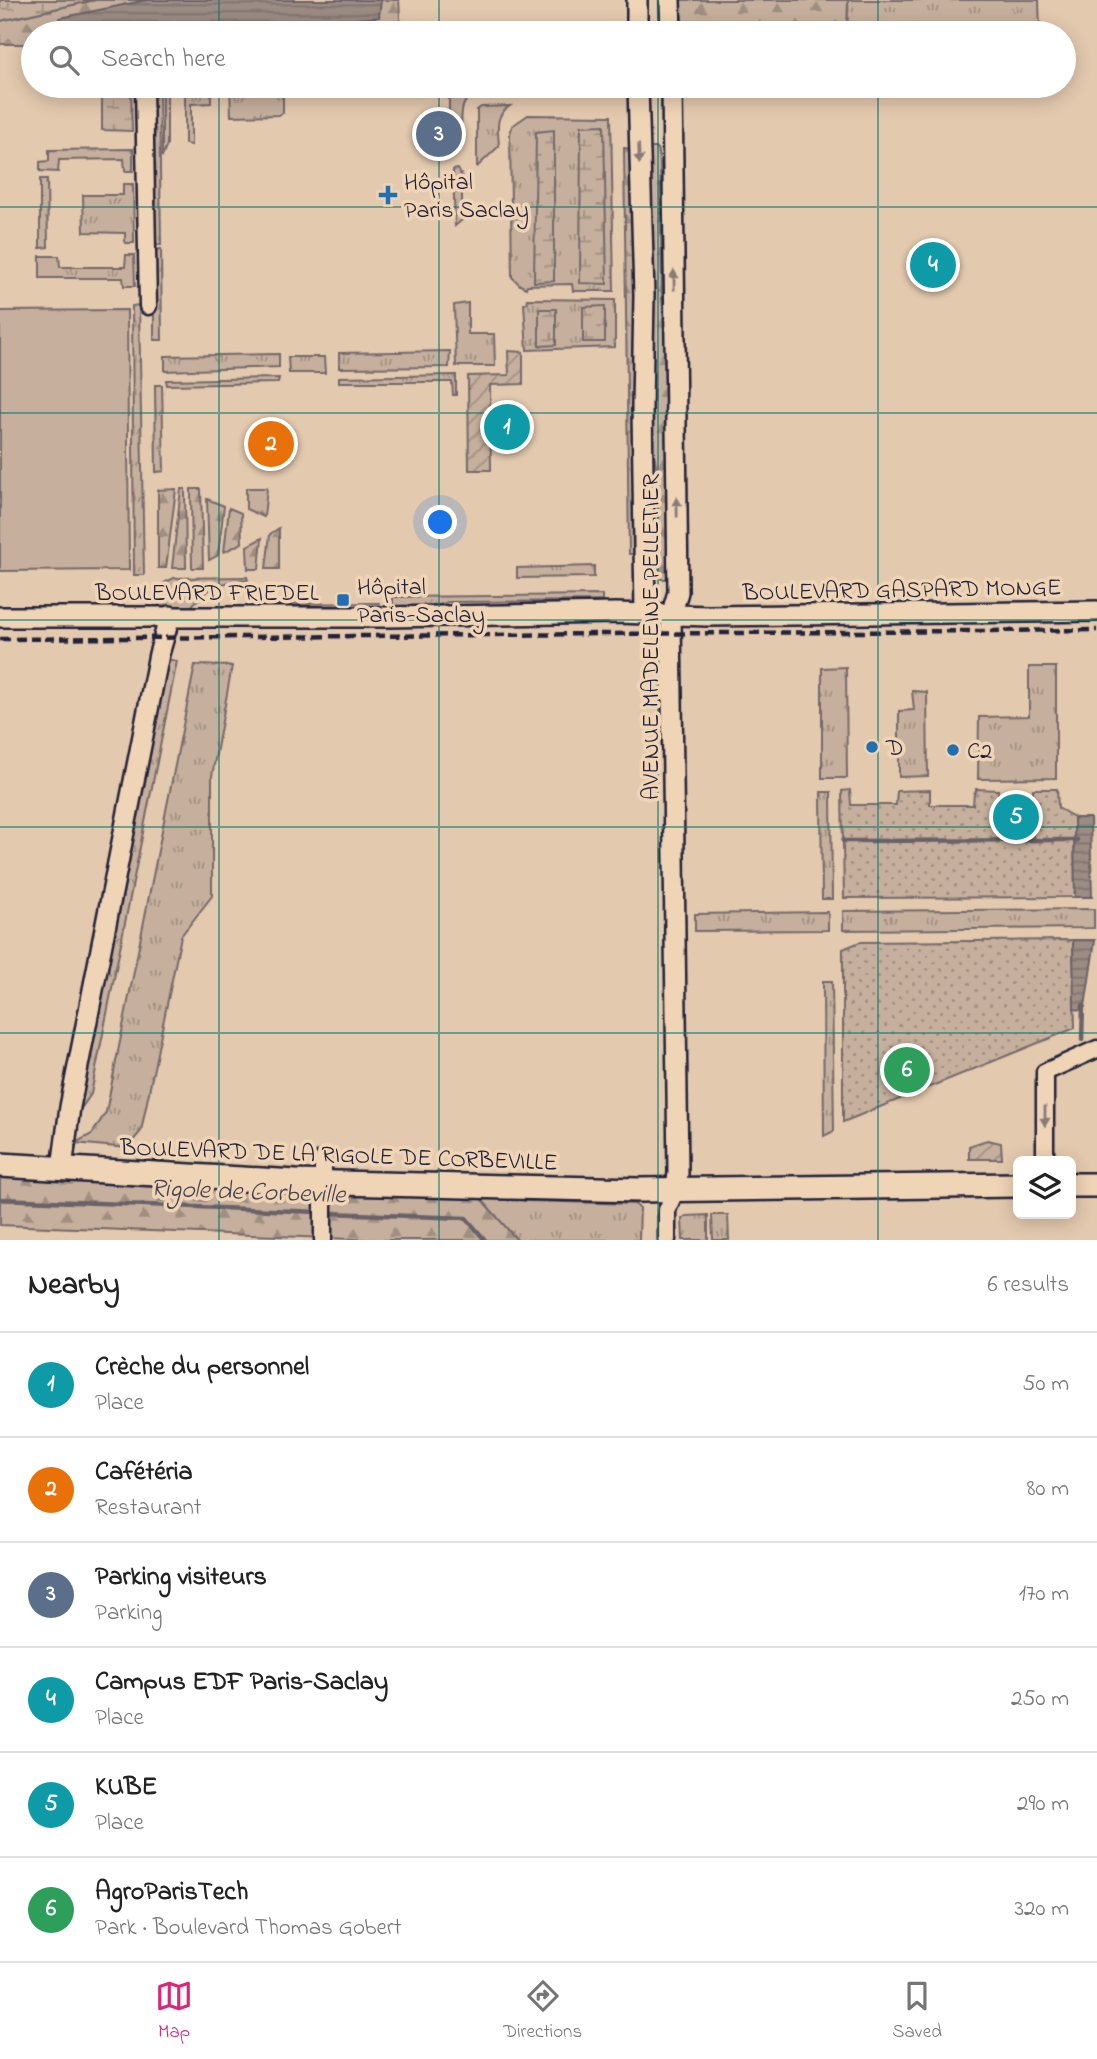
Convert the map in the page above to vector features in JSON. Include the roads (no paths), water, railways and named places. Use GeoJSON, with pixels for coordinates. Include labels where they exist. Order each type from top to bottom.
{"type":"FeatureCollection","features":[{"type":"Feature","properties":{"kind":"main road","name":"BOULEVARD DE LA RIGOLE DE CORBEVILLE"},"geometry":{"type":"LineString","coordinates":[[0,1165],[147,1175],[323,1193],[1013,1185]]}},
{"type":"Feature","properties":{"kind":"main road"},"geometry":{"type":"LineString","coordinates":[[1076,1185],[1097,1185]]}},
{"type":"Feature","properties":{"kind":"street"},"geometry":{"type":"LineString","coordinates":[[636,0],[637,21]]}},
{"type":"Feature","properties":{"kind":"street"},"geometry":{"type":"LineString","coordinates":[[670,0],[671,21]]}},
{"type":"Feature","properties":{"kind":"street"},"geometry":{"type":"LineString","coordinates":[[144,98],[148,306]]}},
{"type":"Feature","properties":{"kind":"street","name":"AVENUE MADELEINE PELLETIER"},"geometry":{"type":"LineString","coordinates":[[638,98],[644,295],[642,431],[645,614]]}},
{"type":"Feature","properties":{"kind":"street","name":"AVENUE MADELEINE PELLETIER"},"geometry":{"type":"LineString","coordinates":[[672,98],[678,592],[671,616],[678,1172],[676,1189]]}},
{"type":"Feature","properties":{"kind":"street","name":"BOULEVARD GASPARD MONGE"},"geometry":{"type":"LineString","coordinates":[[708,616],[1097,611]]}},
{"type":"Feature","properties":{"kind":"street","name":"BOULEVARD FRIEDEL"},"geometry":{"type":"LineString","coordinates":[[0,617],[386,617],[616,613],[708,616]]}},
{"type":"Feature","properties":{"kind":"street"},"geometry":{"type":"LineString","coordinates":[[62,1168],[69,1107],[159,654],[170,616]]}},
{"type":"Feature","properties":{"kind":"street"},"geometry":{"type":"LineString","coordinates":[[1045,1156],[1045,1072],[1097,1049]]}},
{"type":"Feature","properties":{"kind":"street"},"geometry":{"type":"LineString","coordinates":[[323,1159],[323,1234]]}},
{"type":"Feature","properties":{"kind":"street"},"geometry":{"type":"LineString","coordinates":[[667,1240],[667,1210],[676,1189]]}},
{"type":"Feature","properties":{"kind":"waterway"},"geometry":{"type":"LineString","coordinates":[[843,841],[1077,840]]}},
{"type":"Feature","properties":{"kind":"waterway"},"geometry":{"type":"LineString","coordinates":[[1082,1040],[1083,1005]]}},
{"type":"Feature","properties":{"kind":"waterway","name":"Rigole de Corbeville"},"geometry":{"type":"LineString","coordinates":[[0,1199],[319,1212]]}},
{"type":"Feature","properties":{"kind":"waterway","name":"Rigole de Corbeville"},"geometry":{"type":"LineString","coordinates":[[328,1213],[466,1218],[485,1240]]}},
{"type":"Feature","properties":{"kind":"railway"},"geometry":{"type":"LineString","coordinates":[[0,639],[1097,630]]}},
{"type":"Feature","properties":{"kind":"place","name":"Parking visiteurs"},"geometry":{"type":"Point","coordinates":[439,134]}},
{"type":"Feature","properties":{"kind":"place","name":"Hôpital Paris Saclay"},"geometry":{"type":"Point","coordinates":[388,195]}},
{"type":"Feature","properties":{"kind":"place","name":"Campus EDF Paris-Saclay"},"geometry":{"type":"Point","coordinates":[933,265]}},
{"type":"Feature","properties":{"kind":"place","name":"Crèche du personnel"},"geometry":{"type":"Point","coordinates":[507,427]}},
{"type":"Feature","properties":{"kind":"place","name":"Cafétéria"},"geometry":{"type":"Point","coordinates":[271,444]}},
{"type":"Feature","properties":{"kind":"place","name":"Hôpital Paris-Saclay"},"geometry":{"type":"Point","coordinates":[343,600]}},
{"type":"Feature","properties":{"kind":"place","name":"D"},"geometry":{"type":"Point","coordinates":[872,747]}},
{"type":"Feature","properties":{"kind":"place","name":"C2"},"geometry":{"type":"Point","coordinates":[953,750]}},
{"type":"Feature","properties":{"kind":"place","name":"KUBE"},"geometry":{"type":"Point","coordinates":[1016,817]}},
{"type":"Feature","properties":{"kind":"place","name":"AgroParisTech"},"geometry":{"type":"Point","coordinates":[907,1070]}}]}
